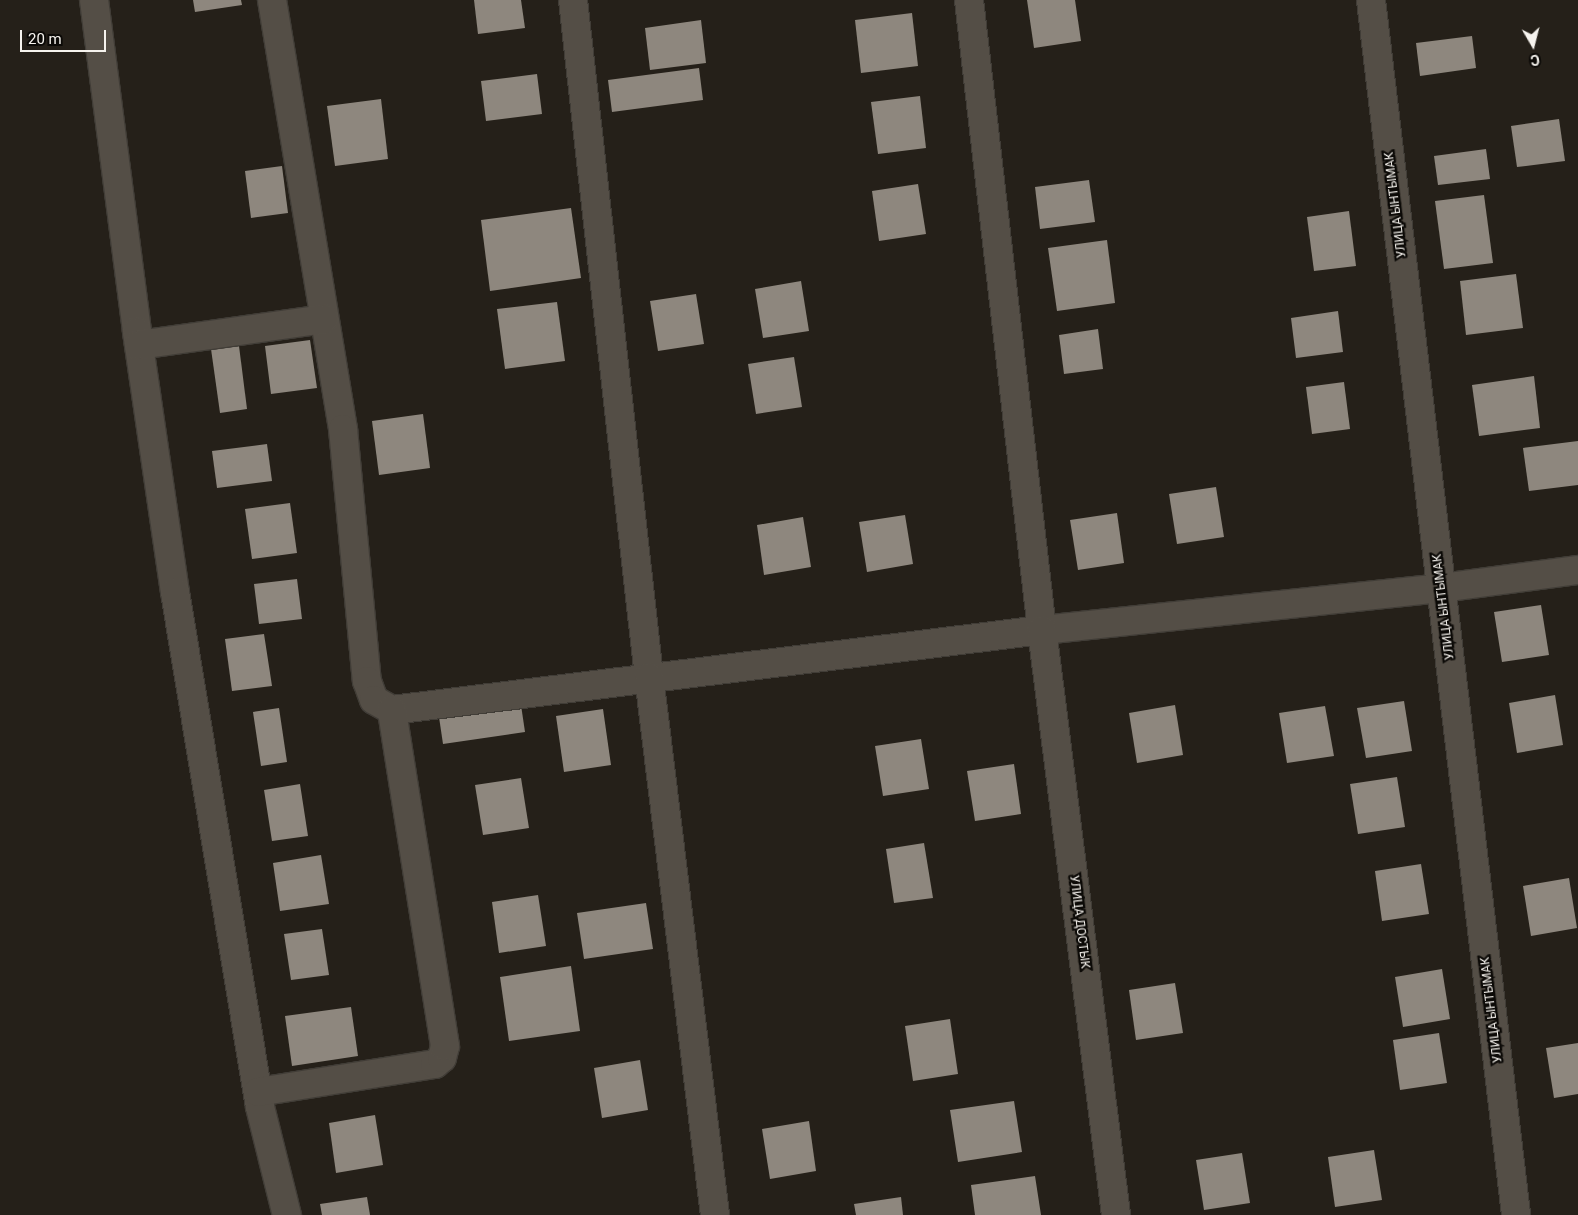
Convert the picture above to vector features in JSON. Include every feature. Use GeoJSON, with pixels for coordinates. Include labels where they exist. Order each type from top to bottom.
{"type":"FeatureCollection","features":[{"type":"Feature","properties":{"kind":"street"},"geometry":{"type":"LineString","coordinates":[[94,0],[139,345],[176,592],[258,1092],[287,1215]]}},
{"type":"Feature","properties":{"kind":"street"},"geometry":{"type":"LineString","coordinates":[[272,0],[343,429],[367,681],[374,700],[392,710],[1042,630],[1442,588],[1578,570]]}},
{"type":"Feature","properties":{"kind":"street"},"geometry":{"type":"LineString","coordinates":[[573,0],[649,677],[715,1215]]}},
{"type":"Feature","properties":{"kind":"street","name":"УЛИЦА ДОСТЫК"},"geometry":{"type":"LineString","coordinates":[[969,0],[1042,630],[1116,1215]]}},
{"type":"Feature","properties":{"kind":"street","name":"УЛИЦА ЫНТЫМАК"},"geometry":{"type":"LineString","coordinates":[[1371,0],[1516,1215]]}},
{"type":"Feature","properties":{"kind":"street"},"geometry":{"type":"LineString","coordinates":[[139,345],[324,319]]}},
{"type":"Feature","properties":{"kind":"street"},"geometry":{"type":"LineString","coordinates":[[258,1092],[435,1064],[442,1058],[445,1046],[392,710]]}},
{"type":"Feature","properties":{"kind":"building"},"geometry":{"type":"Polygon","coordinates":[[[193,0],[241,0],[242,5],[195,12],[193,0]]]}},
{"type":"Feature","properties":{"kind":"building"},"geometry":{"type":"Polygon","coordinates":[[[474,0],[521,0],[525,28],[478,34],[474,0]]]}},
{"type":"Feature","properties":{"kind":"building"},"geometry":{"type":"Polygon","coordinates":[[[1027,0],[1075,0],[1081,41],[1034,48],[1027,0]]]}},
{"type":"Feature","properties":{"kind":"building"},"geometry":{"type":"Polygon","coordinates":[[[912,13],[918,66],[861,73],[855,20],[912,13]]]}},
{"type":"Feature","properties":{"kind":"building"},"geometry":{"type":"Polygon","coordinates":[[[701,20],[706,63],[650,70],[645,28],[701,20]]]}},
{"type":"Feature","properties":{"kind":"building"},"geometry":{"type":"Polygon","coordinates":[[[1472,36],[1476,68],[1420,76],[1416,43],[1472,36]]]}},
{"type":"Feature","properties":{"kind":"building"},"geometry":{"type":"Polygon","coordinates":[[[699,68],[703,100],[612,112],[608,80],[699,68]]]}},
{"type":"Feature","properties":{"kind":"building"},"geometry":{"type":"Polygon","coordinates":[[[537,74],[542,114],[486,121],[481,81],[537,74]]]}},
{"type":"Feature","properties":{"kind":"building"},"geometry":{"type":"Polygon","coordinates":[[[920,96],[926,148],[878,154],[871,102],[920,96]]]}},
{"type":"Feature","properties":{"kind":"building"},"geometry":{"type":"Polygon","coordinates":[[[381,99],[388,159],[335,166],[327,106],[381,99]]]}},
{"type":"Feature","properties":{"kind":"building"},"geometry":{"type":"Polygon","coordinates":[[[1559,119],[1565,161],[1517,167],[1511,126],[1559,119]]]}},
{"type":"Feature","properties":{"kind":"building"},"geometry":{"type":"Polygon","coordinates":[[[1486,149],[1490,179],[1438,185],[1434,156],[1486,149]]]}},
{"type":"Feature","properties":{"kind":"building"},"geometry":{"type":"Polygon","coordinates":[[[282,166],[288,213],[251,218],[245,171],[282,166]]]}},
{"type":"Feature","properties":{"kind":"building"},"geometry":{"type":"Polygon","coordinates":[[[1089,180],[1095,222],[1040,229],[1035,187],[1089,180]]]}},
{"type":"Feature","properties":{"kind":"building"},"geometry":{"type":"Polygon","coordinates":[[[918,184],[926,234],[879,241],[872,191],[918,184]]]}},
{"type":"Feature","properties":{"kind":"building"},"geometry":{"type":"Polygon","coordinates":[[[1484,195],[1493,263],[1444,269],[1435,201],[1484,195]]]}},
{"type":"Feature","properties":{"kind":"building"},"geometry":{"type":"Polygon","coordinates":[[[571,208],[581,278],[490,291],[481,220],[571,208]]]}},
{"type":"Feature","properties":{"kind":"building"},"geometry":{"type":"Polygon","coordinates":[[[1349,211],[1356,266],[1314,271],[1307,217],[1349,211]]]}},
{"type":"Feature","properties":{"kind":"building"},"geometry":{"type":"Polygon","coordinates":[[[1107,240],[1115,303],[1057,311],[1048,248],[1107,240]]]}},
{"type":"Feature","properties":{"kind":"building"},"geometry":{"type":"Polygon","coordinates":[[[1516,274],[1523,328],[1466,335],[1460,281],[1516,274]]]}},
{"type":"Feature","properties":{"kind":"building"},"geometry":{"type":"Polygon","coordinates":[[[801,281],[809,331],[763,338],[755,289],[801,281]]]}},
{"type":"Feature","properties":{"kind":"building"},"geometry":{"type":"Polygon","coordinates":[[[696,294],[704,344],[658,351],[650,301],[696,294]]]}},
{"type":"Feature","properties":{"kind":"building"},"geometry":{"type":"Polygon","coordinates":[[[557,302],[565,361],[505,369],[497,309],[557,302]]]}},
{"type":"Feature","properties":{"kind":"building"},"geometry":{"type":"Polygon","coordinates":[[[1338,311],[1343,352],[1296,358],[1291,318],[1338,311]]]}},
{"type":"Feature","properties":{"kind":"building"},"geometry":{"type":"Polygon","coordinates":[[[1098,329],[1103,369],[1064,374],[1059,335],[1098,329]]]}},
{"type":"Feature","properties":{"kind":"building"},"geometry":{"type":"Polygon","coordinates":[[[310,340],[317,388],[271,394],[265,346],[310,340]]]}},
{"type":"Feature","properties":{"kind":"building"},"geometry":{"type":"Polygon","coordinates":[[[239,346],[247,409],[220,413],[211,349],[239,346]]]}},
{"type":"Feature","properties":{"kind":"building"},"geometry":{"type":"Polygon","coordinates":[[[794,357],[802,407],[756,414],[748,364],[794,357]]]}},
{"type":"Feature","properties":{"kind":"building"},"geometry":{"type":"Polygon","coordinates":[[[1534,376],[1540,428],[1479,436],[1472,385],[1534,376]]]}},
{"type":"Feature","properties":{"kind":"building"},"geometry":{"type":"Polygon","coordinates":[[[1344,382],[1350,429],[1312,434],[1306,387],[1344,382]]]}},
{"type":"Feature","properties":{"kind":"building"},"geometry":{"type":"Polygon","coordinates":[[[423,414],[430,468],[379,475],[372,421],[423,414]]]}},
{"type":"Feature","properties":{"kind":"building"},"geometry":{"type":"Polygon","coordinates":[[[1578,441],[1578,485],[1529,491],[1523,448],[1578,441]]]}},
{"type":"Feature","properties":{"kind":"building"},"geometry":{"type":"Polygon","coordinates":[[[267,444],[272,481],[217,488],[212,451],[267,444]]]}},
{"type":"Feature","properties":{"kind":"building"},"geometry":{"type":"Polygon","coordinates":[[[1216,487],[1224,537],[1177,544],[1169,494],[1216,487]]]}},
{"type":"Feature","properties":{"kind":"building"},"geometry":{"type":"Polygon","coordinates":[[[290,503],[297,553],[252,559],[245,509],[290,503]]]}},
{"type":"Feature","properties":{"kind":"building"},"geometry":{"type":"Polygon","coordinates":[[[1117,513],[1124,563],[1078,570],[1070,520],[1117,513]]]}},
{"type":"Feature","properties":{"kind":"building"},"geometry":{"type":"Polygon","coordinates":[[[905,515],[913,564],[867,572],[859,522],[905,515]]]}},
{"type":"Feature","properties":{"kind":"building"},"geometry":{"type":"Polygon","coordinates":[[[803,517],[811,567],[764,575],[757,525],[803,517]]]}},
{"type":"Feature","properties":{"kind":"building"},"geometry":{"type":"Polygon","coordinates":[[[297,579],[302,619],[259,624],[254,584],[297,579]]]}},
{"type":"Feature","properties":{"kind":"building"},"geometry":{"type":"Polygon","coordinates":[[[1541,605],[1549,655],[1502,662],[1494,612],[1541,605]]]}},
{"type":"Feature","properties":{"kind":"building"},"geometry":{"type":"Polygon","coordinates":[[[264,634],[272,686],[232,691],[225,639],[264,634]]]}},
{"type":"Feature","properties":{"kind":"building"},"geometry":{"type":"Polygon","coordinates":[[[1555,695],[1563,745],[1517,753],[1509,703],[1555,695]]]}},
{"type":"Feature","properties":{"kind":"building"},"geometry":{"type":"Polygon","coordinates":[[[1404,701],[1412,751],[1366,758],[1357,708],[1404,701]]]}},
{"type":"Feature","properties":{"kind":"building"},"geometry":{"type":"Polygon","coordinates":[[[521,705],[525,732],[443,744],[439,717],[521,705]]]}},
{"type":"Feature","properties":{"kind":"building"},"geometry":{"type":"Polygon","coordinates":[[[1175,705],[1183,755],[1137,763],[1129,713],[1175,705]]]}},
{"type":"Feature","properties":{"kind":"building"},"geometry":{"type":"Polygon","coordinates":[[[1325,706],[1334,756],[1287,763],[1279,713],[1325,706]]]}},
{"type":"Feature","properties":{"kind":"building"},"geometry":{"type":"Polygon","coordinates":[[[279,708],[287,762],[261,766],[253,712],[279,708]]]}},
{"type":"Feature","properties":{"kind":"building"},"geometry":{"type":"Polygon","coordinates":[[[603,709],[611,765],[564,772],[556,716],[603,709]]]}},
{"type":"Feature","properties":{"kind":"building"},"geometry":{"type":"Polygon","coordinates":[[[921,739],[929,789],[883,796],[875,746],[921,739]]]}},
{"type":"Feature","properties":{"kind":"building"},"geometry":{"type":"Polygon","coordinates":[[[1014,764],[1021,814],[975,821],[967,771],[1014,764]]]}},
{"type":"Feature","properties":{"kind":"building"},"geometry":{"type":"Polygon","coordinates":[[[1397,777],[1405,827],[1358,834],[1350,784],[1397,777]]]}},
{"type":"Feature","properties":{"kind":"building"},"geometry":{"type":"Polygon","coordinates":[[[521,778],[529,828],[483,835],[475,785],[521,778]]]}},
{"type":"Feature","properties":{"kind":"building"},"geometry":{"type":"Polygon","coordinates":[[[300,784],[308,836],[272,841],[264,790],[300,784]]]}},
{"type":"Feature","properties":{"kind":"building"},"geometry":{"type":"Polygon","coordinates":[[[924,843],[933,898],[894,903],[886,849],[924,843]]]}},
{"type":"Feature","properties":{"kind":"building"},"geometry":{"type":"Polygon","coordinates":[[[321,855],[329,904],[280,911],[273,863],[321,855]]]}},
{"type":"Feature","properties":{"kind":"building"},"geometry":{"type":"Polygon","coordinates":[[[1421,864],[1429,914],[1382,921],[1375,871],[1421,864]]]}},
{"type":"Feature","properties":{"kind":"building"},"geometry":{"type":"Polygon","coordinates":[[[1569,878],[1577,928],[1531,936],[1523,886],[1569,878]]]}},
{"type":"Feature","properties":{"kind":"building"},"geometry":{"type":"Polygon","coordinates":[[[538,895],[546,946],[499,953],[492,902],[538,895]]]}},
{"type":"Feature","properties":{"kind":"building"},"geometry":{"type":"Polygon","coordinates":[[[646,903],[653,949],[584,959],[577,913],[646,903]]]}},
{"type":"Feature","properties":{"kind":"building"},"geometry":{"type":"Polygon","coordinates":[[[322,929],[329,975],[291,980],[284,934],[322,929]]]}},
{"type":"Feature","properties":{"kind":"building"},"geometry":{"type":"Polygon","coordinates":[[[571,966],[580,1031],[509,1041],[500,977],[571,966]]]}},
{"type":"Feature","properties":{"kind":"building"},"geometry":{"type":"Polygon","coordinates":[[[1442,969],[1450,1019],[1403,1027],[1395,977],[1442,969]]]}},
{"type":"Feature","properties":{"kind":"building"},"geometry":{"type":"Polygon","coordinates":[[[1175,983],[1183,1033],[1136,1040],[1129,990],[1175,983]]]}},
{"type":"Feature","properties":{"kind":"building"},"geometry":{"type":"Polygon","coordinates":[[[351,1007],[358,1056],[292,1066],[285,1016],[351,1007]]]}},
{"type":"Feature","properties":{"kind":"building"},"geometry":{"type":"Polygon","coordinates":[[[950,1019],[958,1074],[913,1081],[905,1026],[950,1019]]]}},
{"type":"Feature","properties":{"kind":"building"},"geometry":{"type":"Polygon","coordinates":[[[1439,1033],[1447,1083],[1400,1090],[1393,1040],[1439,1033]]]}},
{"type":"Feature","properties":{"kind":"building"},"geometry":{"type":"Polygon","coordinates":[[[1578,1043],[1578,1094],[1554,1098],[1546,1048],[1578,1043]]]}},
{"type":"Feature","properties":{"kind":"building"},"geometry":{"type":"Polygon","coordinates":[[[640,1060],[648,1110],[602,1118],[594,1068],[640,1060]]]}},
{"type":"Feature","properties":{"kind":"building"},"geometry":{"type":"Polygon","coordinates":[[[1014,1101],[1022,1152],[958,1162],[950,1110],[1014,1101]]]}},
{"type":"Feature","properties":{"kind":"building"},"geometry":{"type":"Polygon","coordinates":[[[375,1115],[383,1165],[336,1173],[329,1123],[375,1115]]]}},
{"type":"Feature","properties":{"kind":"building"},"geometry":{"type":"Polygon","coordinates":[[[809,1121],[816,1171],[770,1179],[762,1129],[809,1121]]]}},
{"type":"Feature","properties":{"kind":"building"},"geometry":{"type":"Polygon","coordinates":[[[1374,1150],[1382,1200],[1335,1207],[1328,1157],[1374,1150]]]}},
{"type":"Feature","properties":{"kind":"building"},"geometry":{"type":"Polygon","coordinates":[[[1242,1153],[1250,1203],[1204,1210],[1196,1160],[1242,1153]]]}},
{"type":"Feature","properties":{"kind":"building"},"geometry":{"type":"Polygon","coordinates":[[[1035,1176],[1041,1215],[975,1215],[971,1185],[1035,1176]]]}},
{"type":"Feature","properties":{"kind":"building"},"geometry":{"type":"Polygon","coordinates":[[[367,1197],[370,1215],[322,1215],[320,1204],[367,1197]]]}},
{"type":"Feature","properties":{"kind":"building"},"geometry":{"type":"Polygon","coordinates":[[[901,1197],[903,1215],[856,1215],[854,1204],[901,1197]]]}}]}
